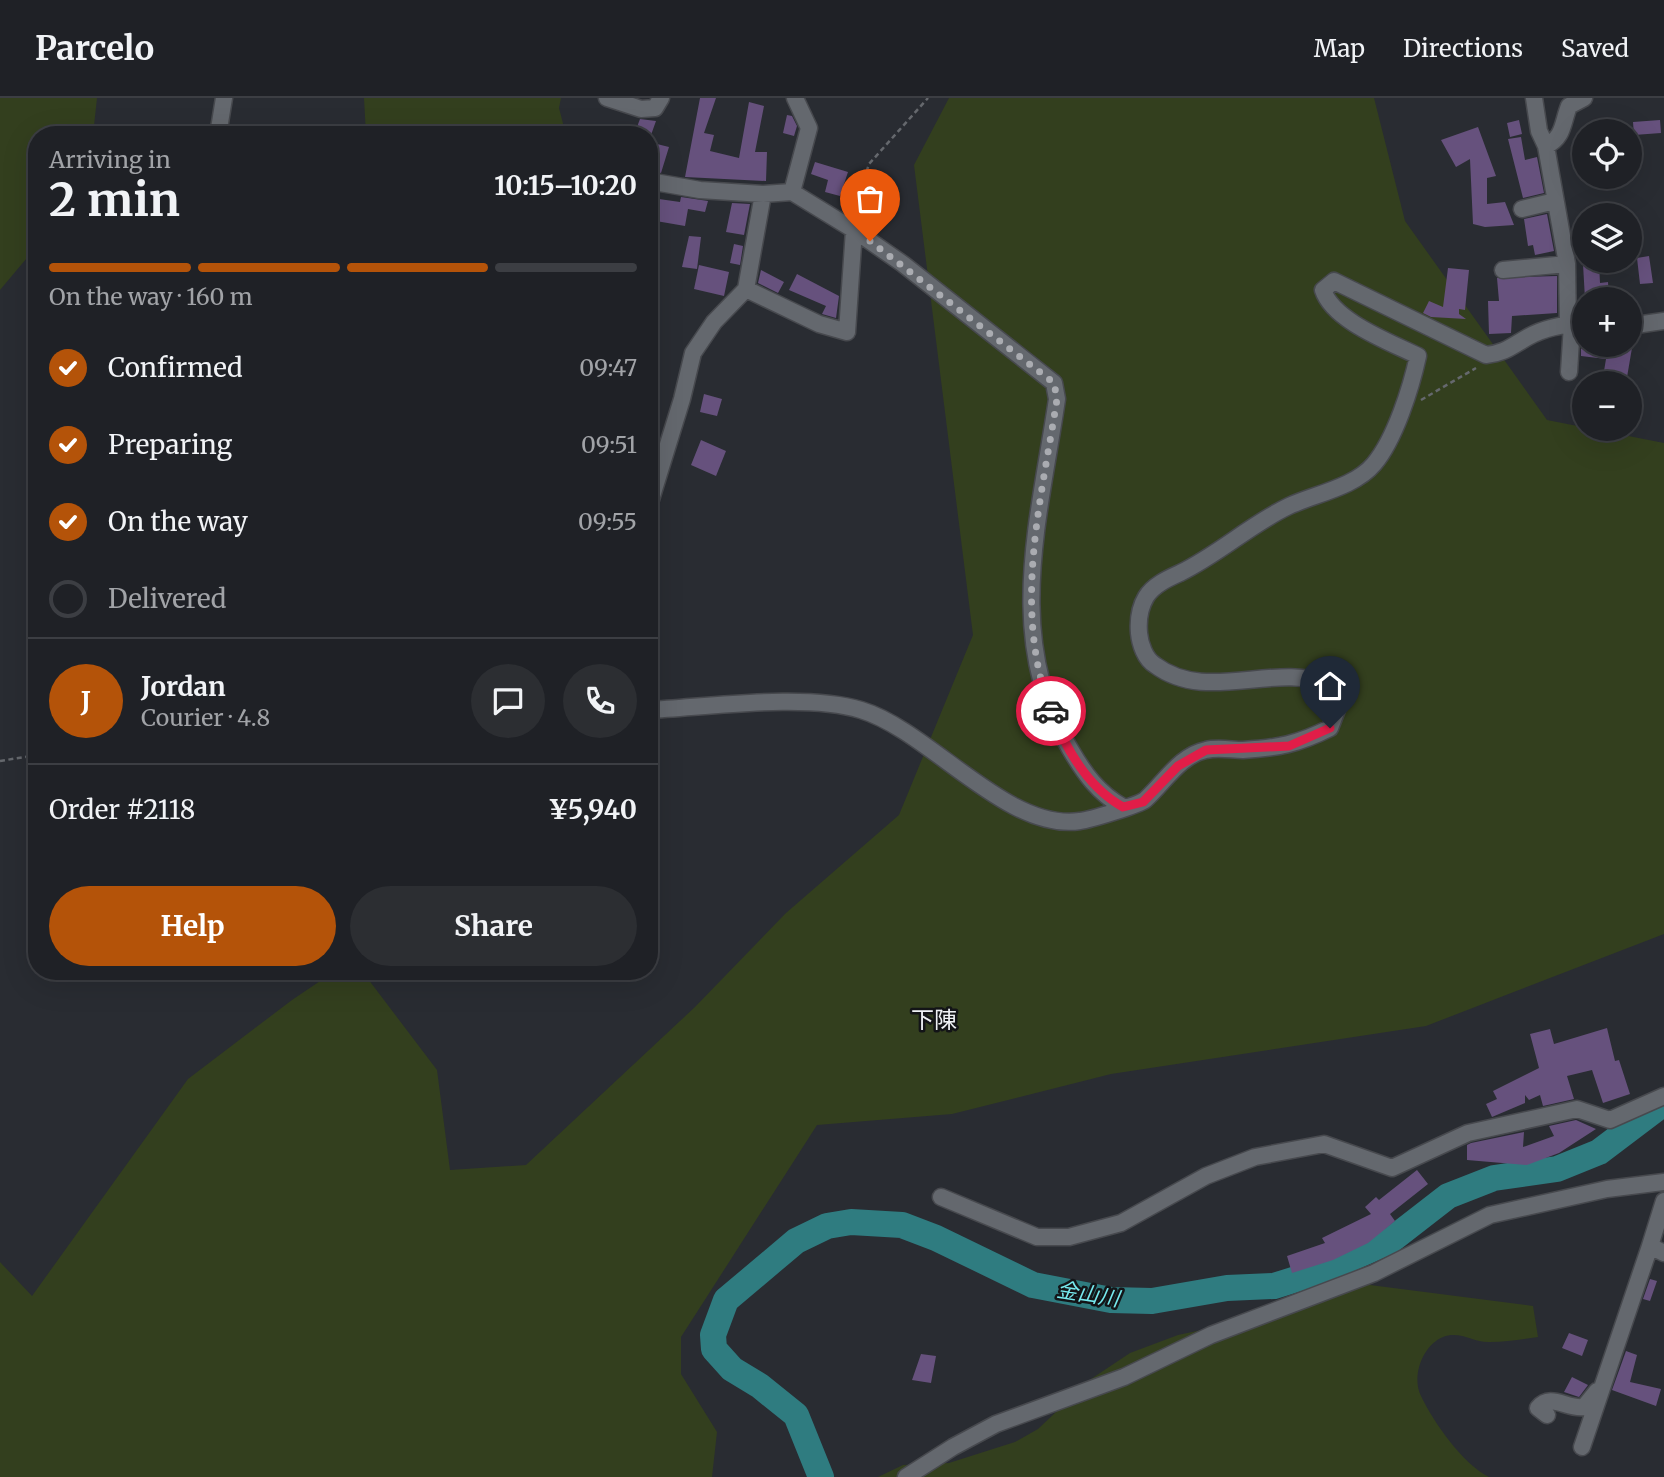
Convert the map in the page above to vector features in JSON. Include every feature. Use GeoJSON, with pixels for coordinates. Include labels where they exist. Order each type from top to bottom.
{"type":"FeatureCollection","features":[{"type":"Feature","properties":{"kind":"street"},"geometry":{"type":"LineString","coordinates":[[219,126],[224,98]]}},
{"type":"Feature","properties":{"kind":"street"},"geometry":{"type":"LineString","coordinates":[[607,98],[641,109],[655,108],[661,98]]}},
{"type":"Feature","properties":{"kind":"street"},"geometry":{"type":"LineString","coordinates":[[792,192],[809,128],[794,98]]}},
{"type":"Feature","properties":{"kind":"street"},"geometry":{"type":"LineString","coordinates":[[1534,98],[1539,131],[1546,146],[1572,302]]}},
{"type":"Feature","properties":{"kind":"street"},"geometry":{"type":"LineString","coordinates":[[1546,146],[1556,141],[1562,133],[1569,106],[1584,98]]}},
{"type":"Feature","properties":{"kind":"street"},"geometry":{"type":"LineString","coordinates":[[658,183],[700,190],[763,194],[792,192],[861,227],[903,264],[1054,383],[1057,399],[1032,544],[1031,610],[1043,691],[1059,731],[1082,770],[1105,797],[1123,807]]}},
{"type":"Feature","properties":{"kind":"street"},"geometry":{"type":"LineString","coordinates":[[658,477],[693,353],[713,322],[746,289],[763,194]]}},
{"type":"Feature","properties":{"kind":"street"},"geometry":{"type":"LineString","coordinates":[[1522,209],[1555,201]]}},
{"type":"Feature","properties":{"kind":"street"},"geometry":{"type":"LineString","coordinates":[[746,289],[819,324],[847,332],[861,227]]}},
{"type":"Feature","properties":{"kind":"street"},"geometry":{"type":"LineString","coordinates":[[1503,270],[1567,264]]}},
{"type":"Feature","properties":{"kind":"street"},"geometry":{"type":"LineString","coordinates":[[658,710],[832,703],[862,710],[897,725],[976,783],[1045,819],[1080,821],[1143,802],[1190,757],[1206,750],[1289,746],[1330,728],[1338,707],[1330,685],[1313,678],[1206,683],[1179,677],[1153,665],[1140,644],[1138,621],[1147,596],[1163,581],[1212,558],[1286,508],[1347,482],[1374,464],[1408,400],[1418,356],[1336,313],[1326,301],[1323,290],[1334,281],[1486,355],[1511,350],[1529,337],[1572,325]]}},
{"type":"Feature","properties":{"kind":"street"},"geometry":{"type":"LineString","coordinates":[[1642,324],[1664,321]]}},
{"type":"Feature","properties":{"kind":"street"},"geometry":{"type":"LineString","coordinates":[[1569,372],[1572,348]]}},
{"type":"Feature","properties":{"kind":"street"},"geometry":{"type":"LineString","coordinates":[[941,1197],[1037,1237],[1069,1237],[1121,1223],[1206,1175],[1255,1157],[1324,1144],[1392,1168],[1468,1133],[1577,1109],[1610,1120],[1664,1097]]}},
{"type":"Feature","properties":{"kind":"street"},"geometry":{"type":"LineString","coordinates":[[906,1477],[996,1424],[1124,1377],[1211,1335],[1374,1273],[1490,1215],[1607,1189],[1664,1182]]}},
{"type":"Feature","properties":{"kind":"street"},"geometry":{"type":"LineString","coordinates":[[1582,1447],[1603,1384],[1657,1250],[1664,1201]]}},
{"type":"Feature","properties":{"kind":"street"},"geometry":{"type":"LineString","coordinates":[[1547,1415],[1538,1408],[1543,1402],[1551,1400],[1575,1409],[1584,1407],[1603,1384]]}},
{"type":"Feature","properties":{"kind":"path"},"geometry":{"type":"LineString","coordinates":[[861,227],[861,189],[869,164],[928,98]]}},
{"type":"Feature","properties":{"kind":"path"},"geometry":{"type":"LineString","coordinates":[[1418,402],[1476,368]]}},
{"type":"Feature","properties":{"kind":"path"},"geometry":{"type":"LineString","coordinates":[[0,761],[28,756]]}},
{"type":"Feature","properties":{"kind":"green space"},"geometry":{"type":"Polygon","coordinates":[[[0,98],[97,98],[94,126],[28,126],[28,257],[0,290],[0,98]]]}},
{"type":"Feature","properties":{"kind":"green space"},"geometry":{"type":"Polygon","coordinates":[[[364,98],[561,98],[559,108],[564,126],[366,126],[364,98]]]}},
{"type":"Feature","properties":{"kind":"green space"},"geometry":{"type":"Polygon","coordinates":[[[949,98],[1374,98],[1405,221],[1547,420],[1572,425],[1572,441],[1642,441],[1642,439],[1664,443],[1664,934],[1426,1026],[1111,1074],[952,1114],[817,1125],[681,1337],[681,1374],[717,1432],[712,1477],[0,1477],[0,1262],[32,1296],[188,1079],[322,980],[369,980],[437,1070],[450,1170],[526,1165],[695,1007],[786,913],[899,815],[973,635],[914,165],[949,98]]]}},
{"type":"Feature","properties":{"kind":"green space"},"geometry":{"type":"Polygon","coordinates":[[[1331,1280],[1533,1306],[1538,1337],[1490,1342],[1449,1335],[1430,1347],[1418,1371],[1418,1388],[1433,1418],[1459,1453],[1489,1477],[878,1477],[903,1465],[949,1463],[1015,1442],[1038,1429],[1091,1379],[1130,1353],[1178,1335],[1225,1325],[1331,1280]]]}},
{"type":"Feature","properties":{"kind":"building"},"geometry":{"type":"Polygon","coordinates":[[[700,98],[716,98],[704,133],[714,135],[710,151],[739,158],[749,102],[764,106],[755,152],[767,152],[766,181],[685,177],[700,98]]]}},
{"type":"Feature","properties":{"kind":"building"},"geometry":{"type":"Polygon","coordinates":[[[787,115],[792,116],[797,126],[794,136],[783,133],[787,115]]]}},
{"type":"Feature","properties":{"kind":"building"},"geometry":{"type":"Polygon","coordinates":[[[640,119],[656,121],[654,126],[637,126],[640,119]]]}},
{"type":"Feature","properties":{"kind":"building"},"geometry":{"type":"Polygon","coordinates":[[[1519,120],[1522,134],[1510,137],[1507,123],[1519,120]]]}},
{"type":"Feature","properties":{"kind":"building"},"geometry":{"type":"Polygon","coordinates":[[[1660,120],[1661,133],[1642,134],[1642,121],[1660,120]]]}},
{"type":"Feature","properties":{"kind":"building"},"geometry":{"type":"Polygon","coordinates":[[[1478,127],[1496,176],[1487,178],[1487,204],[1505,202],[1514,225],[1485,227],[1473,224],[1470,159],[1456,167],[1441,140],[1478,127]]]}},
{"type":"Feature","properties":{"kind":"building"},"geometry":{"type":"Polygon","coordinates":[[[1521,137],[1525,160],[1537,157],[1544,193],[1523,198],[1508,139],[1521,137]]]}},
{"type":"Feature","properties":{"kind":"building"},"geometry":{"type":"Polygon","coordinates":[[[658,144],[669,147],[661,173],[658,172],[658,144]]]}},
{"type":"Feature","properties":{"kind":"building"},"geometry":{"type":"Polygon","coordinates":[[[815,162],[848,172],[840,196],[825,192],[828,180],[811,174],[815,162]]]}},
{"type":"Feature","properties":{"kind":"building"},"geometry":{"type":"Polygon","coordinates":[[[681,197],[708,201],[705,212],[688,209],[685,226],[658,221],[659,199],[680,202],[681,197]]]}},
{"type":"Feature","properties":{"kind":"building"},"geometry":{"type":"Polygon","coordinates":[[[732,203],[750,204],[744,235],[726,232],[732,203]]]}},
{"type":"Feature","properties":{"kind":"building"},"geometry":{"type":"Polygon","coordinates":[[[1547,214],[1554,251],[1535,255],[1533,245],[1528,246],[1524,219],[1547,214]]]}},
{"type":"Feature","properties":{"kind":"building"},"geometry":{"type":"Polygon","coordinates":[[[689,236],[701,237],[697,269],[682,267],[689,236]]]}},
{"type":"Feature","properties":{"kind":"building"},"geometry":{"type":"Polygon","coordinates":[[[734,244],[743,246],[740,265],[730,263],[734,244]]]}},
{"type":"Feature","properties":{"kind":"building"},"geometry":{"type":"Polygon","coordinates":[[[1649,256],[1653,283],[1640,284],[1642,257],[1649,256]]]}},
{"type":"Feature","properties":{"kind":"building"},"geometry":{"type":"Polygon","coordinates":[[[699,265],[729,272],[724,296],[694,289],[699,265]]]}},
{"type":"Feature","properties":{"kind":"building"},"geometry":{"type":"Polygon","coordinates":[[[1448,268],[1469,270],[1465,310],[1459,309],[1459,314],[1466,319],[1431,317],[1423,313],[1429,301],[1443,307],[1448,268]]]}},
{"type":"Feature","properties":{"kind":"building"},"geometry":{"type":"Polygon","coordinates":[[[761,270],[784,282],[778,293],[758,283],[761,270]]]}},
{"type":"Feature","properties":{"kind":"building"},"geometry":{"type":"Polygon","coordinates":[[[1584,273],[1600,273],[1600,283],[1608,282],[1608,287],[1584,287],[1584,273]]]}},
{"type":"Feature","properties":{"kind":"building"},"geometry":{"type":"Polygon","coordinates":[[[797,274],[839,296],[836,318],[822,314],[826,306],[789,290],[797,274]]]}},
{"type":"Feature","properties":{"kind":"building"},"geometry":{"type":"Polygon","coordinates":[[[1557,276],[1557,313],[1512,316],[1511,333],[1489,334],[1488,301],[1499,301],[1497,278],[1557,276]]]}},
{"type":"Feature","properties":{"kind":"building"},"geometry":{"type":"Polygon","coordinates":[[[1589,357],[1630,357],[1628,371],[1604,371],[1606,359],[1589,357]]]}},
{"type":"Feature","properties":{"kind":"building"},"geometry":{"type":"Polygon","coordinates":[[[704,394],[722,399],[717,416],[700,412],[704,394]]]}},
{"type":"Feature","properties":{"kind":"building"},"geometry":{"type":"Polygon","coordinates":[[[701,440],[726,451],[716,476],[691,465],[701,440]]]}},
{"type":"Feature","properties":{"kind":"building"},"geometry":{"type":"Polygon","coordinates":[[[1607,1028],[1615,1061],[1619,1060],[1630,1094],[1603,1103],[1592,1070],[1567,1076],[1574,1099],[1543,1106],[1540,1095],[1529,1100],[1525,1095],[1525,1103],[1492,1117],[1486,1104],[1497,1099],[1493,1091],[1539,1068],[1530,1034],[1550,1029],[1554,1044],[1607,1028]]]}},
{"type":"Feature","properties":{"kind":"building"},"geometry":{"type":"Polygon","coordinates":[[[1576,1120],[1596,1129],[1559,1153],[1527,1165],[1467,1160],[1467,1145],[1471,1143],[1524,1132],[1523,1147],[1554,1136],[1549,1126],[1576,1120]]]}},
{"type":"Feature","properties":{"kind":"building"},"geometry":{"type":"Polygon","coordinates":[[[1417,1170],[1428,1184],[1390,1214],[1395,1221],[1368,1243],[1333,1260],[1292,1273],[1287,1256],[1325,1243],[1322,1238],[1371,1214],[1365,1207],[1376,1197],[1379,1200],[1417,1170]]]}},
{"type":"Feature","properties":{"kind":"building"},"geometry":{"type":"Polygon","coordinates":[[[1650,1279],[1657,1281],[1650,1301],[1643,1299],[1650,1279]]]}},
{"type":"Feature","properties":{"kind":"building"},"geometry":{"type":"Polygon","coordinates":[[[1569,1333],[1588,1340],[1582,1356],[1562,1348],[1569,1333]]]}},
{"type":"Feature","properties":{"kind":"building"},"geometry":{"type":"Polygon","coordinates":[[[1626,1351],[1637,1355],[1630,1382],[1661,1389],[1656,1406],[1612,1390],[1626,1351]]]}},
{"type":"Feature","properties":{"kind":"building"},"geometry":{"type":"Polygon","coordinates":[[[921,1354],[936,1356],[931,1383],[912,1380],[921,1354]]]}},
{"type":"Feature","properties":{"kind":"building"},"geometry":{"type":"Polygon","coordinates":[[[1572,1377],[1588,1385],[1579,1397],[1564,1392],[1572,1377]]]}},
{"type":"Feature","properties":{"kind":"waterway","name":"金山川"},"geometry":{"type":"LineString","coordinates":[[821,1477],[796,1415],[760,1386],[732,1369],[714,1349],[713,1335],[726,1300],[796,1241],[827,1226],[851,1222],[902,1225],[936,1238],[1033,1285],[1111,1300],[1152,1301],[1227,1288],[1274,1286],[1325,1270],[1390,1241],[1448,1196],[1494,1178],[1557,1169],[1599,1152],[1664,1103]]}},
{"type":"Feature","properties":{"kind":"way so far"},"geometry":{"type":"LineString","coordinates":[[870,241],[1054,383],[1057,399],[1053,429],[1032,544],[1031,610],[1043,691],[1051,711]]}},
{"type":"Feature","properties":{"kind":"district","name":"下陳"},"geometry":{"type":"Point","coordinates":[934,1019]}},
{"type":"Feature","properties":{"kind":"route"},"geometry":{"type":"LineString","coordinates":[[1051,711],[1059,731],[1082,770],[1105,797],[1123,807],[1143,802],[1178,766],[1206,750],[1289,746],[1330,728]]}}]}
